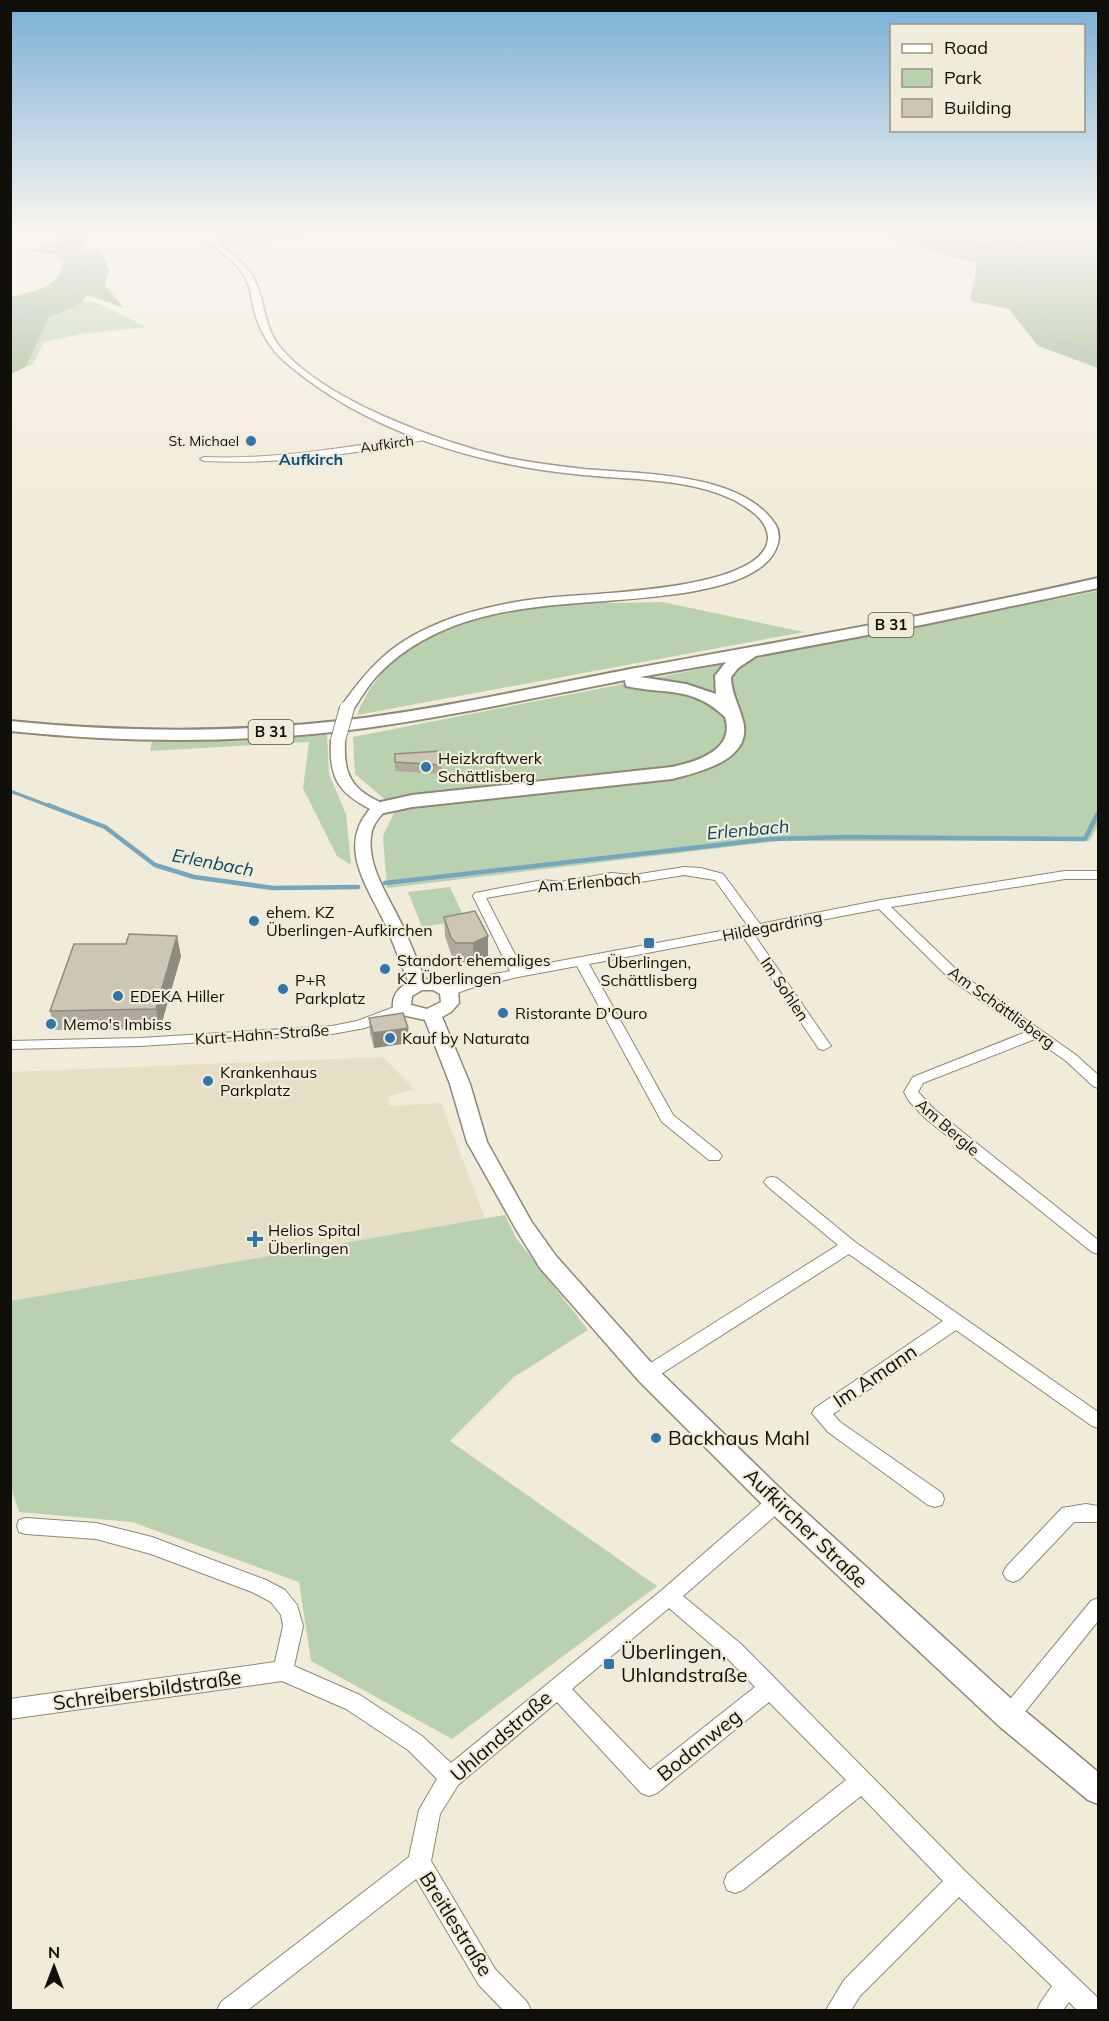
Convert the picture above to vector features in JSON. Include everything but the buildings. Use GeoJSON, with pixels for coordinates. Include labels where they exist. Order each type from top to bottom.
{"type":"FeatureCollection","features":[{"type":"Feature","properties":{"kind":"main road","name":"B 31"},"geometry":{"type":"LineString","coordinates":[[10,726],[143,735],[281,731],[399,717],[784,646],[1098,583]]}},
{"type":"Feature","properties":{"kind":"main road"},"geometry":{"type":"LineString","coordinates":[[379,808],[412,801],[683,771],[713,759],[728,749],[735,736],[722,683],[726,670],[750,656],[784,646]]}},
{"type":"Feature","properties":{"kind":"main road"},"geometry":{"type":"LineString","coordinates":[[683,665],[727,708]]}},
{"type":"Feature","properties":{"kind":"main road"},"geometry":{"type":"LineString","coordinates":[[574,685],[629,682],[659,684],[702,695],[727,708]]}},
{"type":"Feature","properties":{"kind":"street"},"geometry":{"type":"LineString","coordinates":[[264,326],[284,356],[335,393],[371,413],[426,437],[460,450],[507,462],[569,471],[656,478],[711,488],[734,495],[761,512],[775,532],[773,544],[766,557],[750,568],[728,578],[698,586],[554,600],[510,607],[454,621],[414,640],[384,660],[360,686],[347,708],[338,740],[337,761],[342,780],[353,793],[379,808],[365,825],[364,858],[419,985]]}},
{"type":"Feature","properties":{"kind":"street","name":"Aufkirch"},"geometry":{"type":"LineString","coordinates":[[204,459],[243,461],[323,453],[426,437]]}},
{"type":"Feature","properties":{"kind":"street","name":"Am Erlenbach"},"geometry":{"type":"LineString","coordinates":[[518,973],[479,897],[543,884],[561,886],[611,877],[634,879],[684,871],[701,872],[719,877],[751,930]]}},
{"type":"Feature","properties":{"kind":"street","name":"Hildegardring"},"geometry":{"type":"LineString","coordinates":[[449,992],[467,985],[518,973],[881,904],[1065,875],[1098,875]]}},
{"type":"Feature","properties":{"kind":"street","name":"Am Schättlisberg"},"geometry":{"type":"LineString","coordinates":[[881,904],[956,976],[1071,1058],[1098,1083]]}},
{"type":"Feature","properties":{"kind":"street","name":"Im Sohlen"},"geometry":{"type":"LineString","coordinates":[[751,930],[824,1046]]}},
{"type":"Feature","properties":{"kind":"street"},"geometry":{"type":"LineString","coordinates":[[581,961],[667,1118],[714,1156]]}},
{"type":"Feature","properties":{"kind":"street"},"geometry":{"type":"LineString","coordinates":[[419,985],[437,985],[449,992],[450,1004],[446,1009],[432,1015],[412,1014],[402,1008],[401,999],[404,993],[419,985]]}},
{"type":"Feature","properties":{"kind":"street","name":"Kurt-Hahn-Straße"},"geometry":{"type":"LineString","coordinates":[[10,1044],[140,1042],[332,1030],[360,1024],[402,1008]]}},
{"type":"Feature","properties":{"kind":"street","name":"Aufkircher Straße"},"geometry":{"type":"LineString","coordinates":[[432,1015],[460,1084],[477,1142],[524,1226],[549,1262],[647,1374],[777,1502],[1009,1716],[1098,1790]]}},
{"type":"Feature","properties":{"kind":"street","name":"Am Bergle"},"geometry":{"type":"LineString","coordinates":[[1037,1033],[918,1080],[911,1092],[930,1114],[1098,1248]]}},
{"type":"Feature","properties":{"kind":"street"},"geometry":{"type":"LineString","coordinates":[[772,1182],[849,1246],[1098,1421]]}},
{"type":"Feature","properties":{"kind":"street"},"geometry":{"type":"LineString","coordinates":[[647,1374],[849,1246]]}},
{"type":"Feature","properties":{"kind":"street","name":"Im Amann"},"geometry":{"type":"LineString","coordinates":[[935,1498],[834,1427],[821,1413],[957,1320]]}},
{"type":"Feature","properties":{"kind":"street","name":"Uhlandstraße"},"geometry":{"type":"LineString","coordinates":[[419,1863],[430,1810],[450,1777],[669,1596],[777,1502]]}},
{"type":"Feature","properties":{"kind":"street"},"geometry":{"type":"LineString","coordinates":[[1013,1573],[1069,1514],[1086,1512],[1098,1514]]}},
{"type":"Feature","properties":{"kind":"street"},"geometry":{"type":"LineString","coordinates":[[26,1526],[96,1531],[152,1546],[259,1586],[278,1596],[290,1611],[293,1626],[283,1671],[353,1702],[415,1743],[450,1777]]}},
{"type":"Feature","properties":{"kind":"street"},"geometry":{"type":"LineString","coordinates":[[669,1596],[734,1652],[959,1881],[1066,1986],[1094,2010]]}},
{"type":"Feature","properties":{"kind":"street"},"geometry":{"type":"LineString","coordinates":[[1009,1716],[1098,1607]]}},
{"type":"Feature","properties":{"kind":"street","name":"Schreibersbildstraße"},"geometry":{"type":"LineString","coordinates":[[10,1709],[283,1671]]}},
{"type":"Feature","properties":{"kind":"street","name":"Bodanweg"},"geometry":{"type":"LineString","coordinates":[[557,1688],[650,1785],[769,1689]]}},
{"type":"Feature","properties":{"kind":"street"},"geometry":{"type":"LineString","coordinates":[[735,1882],[861,1782]]}},
{"type":"Feature","properties":{"kind":"street"},"geometry":{"type":"LineString","coordinates":[[230,2010],[419,1863]]}},
{"type":"Feature","properties":{"kind":"street","name":"Breitlestraße"},"geometry":{"type":"LineString","coordinates":[[419,1863],[487,1977],[519,2010]]}},
{"type":"Feature","properties":{"kind":"street"},"geometry":{"type":"LineString","coordinates":[[838,2010],[852,1988],[959,1881]]}},
{"type":"Feature","properties":{"kind":"street"},"geometry":{"type":"LineString","coordinates":[[1049,2010],[1066,1986]]}},
{"type":"Feature","properties":{"kind":"shaded area","name":"Helios Spital Überlingen"},"geometry":{"type":"Polygon","coordinates":[[[383,1057],[414,1089],[388,1097],[390,1106],[441,1103],[485,1218],[512,1260],[11,1439],[10,1072],[383,1057]]]}},
{"type":"Feature","properties":{"kind":"green space"},"geometry":{"type":"Polygon","coordinates":[[[10,326],[147,327],[81,334],[40,343],[43,344],[33,364],[11,374],[10,326]]]}},
{"type":"Feature","properties":{"kind":"green space"},"geometry":{"type":"Polygon","coordinates":[[[11,326],[45,326],[26,366],[11,374],[11,326]]]}},
{"type":"Feature","properties":{"kind":"green space"},"geometry":{"type":"Polygon","coordinates":[[[1023,326],[1098,326],[1098,368],[1038,346],[1023,326]]]}},
{"type":"Feature","properties":{"kind":"green space"},"geometry":{"type":"Polygon","coordinates":[[[1098,591],[1098,826],[1089,841],[779,841],[387,888],[383,836],[396,809],[355,774],[353,737],[1098,591]]]}},
{"type":"Feature","properties":{"kind":"green space"},"geometry":{"type":"Polygon","coordinates":[[[594,600],[612,603],[662,602],[804,632],[357,715],[374,683],[397,658],[425,639],[456,625],[489,615],[524,608],[594,600]]]}},
{"type":"Feature","properties":{"kind":"green space"},"geometry":{"type":"Polygon","coordinates":[[[327,734],[329,774],[346,814],[351,865],[337,856],[303,788],[309,742],[150,751],[152,741],[240,741],[327,734]]]}},
{"type":"Feature","properties":{"kind":"green space"},"geometry":{"type":"Polygon","coordinates":[[[450,887],[465,920],[422,927],[408,892],[450,887]]]}},
{"type":"Feature","properties":{"kind":"green space"},"geometry":{"type":"Polygon","coordinates":[[[505,1215],[516,1238],[588,1330],[514,1377],[450,1441],[657,1586],[452,1739],[311,1661],[299,1582],[132,1522],[19,1512],[10,1485],[11,1301],[505,1215]]]}},
{"type":"Feature","properties":{"kind":"waterway"},"geometry":{"type":"LineString","coordinates":[[1044,326],[1049,334],[1062,342],[1098,357]]}},
{"type":"Feature","properties":{"kind":"waterway","name":"Erlenbach"},"geometry":{"type":"LineString","coordinates":[[10,791],[52,807]]}},
{"type":"Feature","properties":{"kind":"waterway","name":"Erlenbach"},"geometry":{"type":"LineString","coordinates":[[48,805],[105,827],[155,865],[194,877],[273,888],[358,887]]}},
{"type":"Feature","properties":{"kind":"waterway","name":"Erlenbach"},"geometry":{"type":"LineString","coordinates":[[385,883],[771,839],[846,837],[1085,839],[1098,813]]}},
{"type":"Feature","properties":{"kind":"place","name":"St. Michael"},"geometry":{"type":"Point","coordinates":[251,441]}},
{"type":"Feature","properties":{"kind":"place","name":"Heizkraftwerk Schättlisberg"},"geometry":{"type":"Point","coordinates":[426,767]}},
{"type":"Feature","properties":{"kind":"place","name":"ehem. KZ Überlingen-Aufkirchen"},"geometry":{"type":"Point","coordinates":[254,921]}},
{"type":"Feature","properties":{"kind":"place","name":"Überlingen, Schättlisberg"},"geometry":{"type":"Point","coordinates":[649,943]}},
{"type":"Feature","properties":{"kind":"place","name":"Standort ehemaliges KZ Überlingen"},"geometry":{"type":"Point","coordinates":[385,969]}},
{"type":"Feature","properties":{"kind":"place","name":"P+R Parkplatz"},"geometry":{"type":"Point","coordinates":[283,989]}},
{"type":"Feature","properties":{"kind":"place","name":"EDEKA Hiller"},"geometry":{"type":"Point","coordinates":[118,996]}},
{"type":"Feature","properties":{"kind":"place","name":"Ristorante D'Ouro"},"geometry":{"type":"Point","coordinates":[503,1013]}},
{"type":"Feature","properties":{"kind":"place","name":"Memo's Imbiss"},"geometry":{"type":"Point","coordinates":[51,1024]}},
{"type":"Feature","properties":{"kind":"place","name":"Kauf by Naturata"},"geometry":{"type":"Point","coordinates":[390,1038]}},
{"type":"Feature","properties":{"kind":"place","name":"Krankenhaus Parkplatz"},"geometry":{"type":"Point","coordinates":[208,1081]}},
{"type":"Feature","properties":{"kind":"place","name":"Helios Spital Überlingen"},"geometry":{"type":"Point","coordinates":[255,1239]}},
{"type":"Feature","properties":{"kind":"place","name":"Backhaus Mahl"},"geometry":{"type":"Point","coordinates":[656,1438]}},
{"type":"Feature","properties":{"kind":"place","name":"Überlingen, Uhlandstraße"},"geometry":{"type":"Point","coordinates":[609,1664]}},
{"type":"Feature","properties":{"kind":"district","name":"Aufkirch"},"geometry":{"type":"Point","coordinates":[311,459]}}]}
